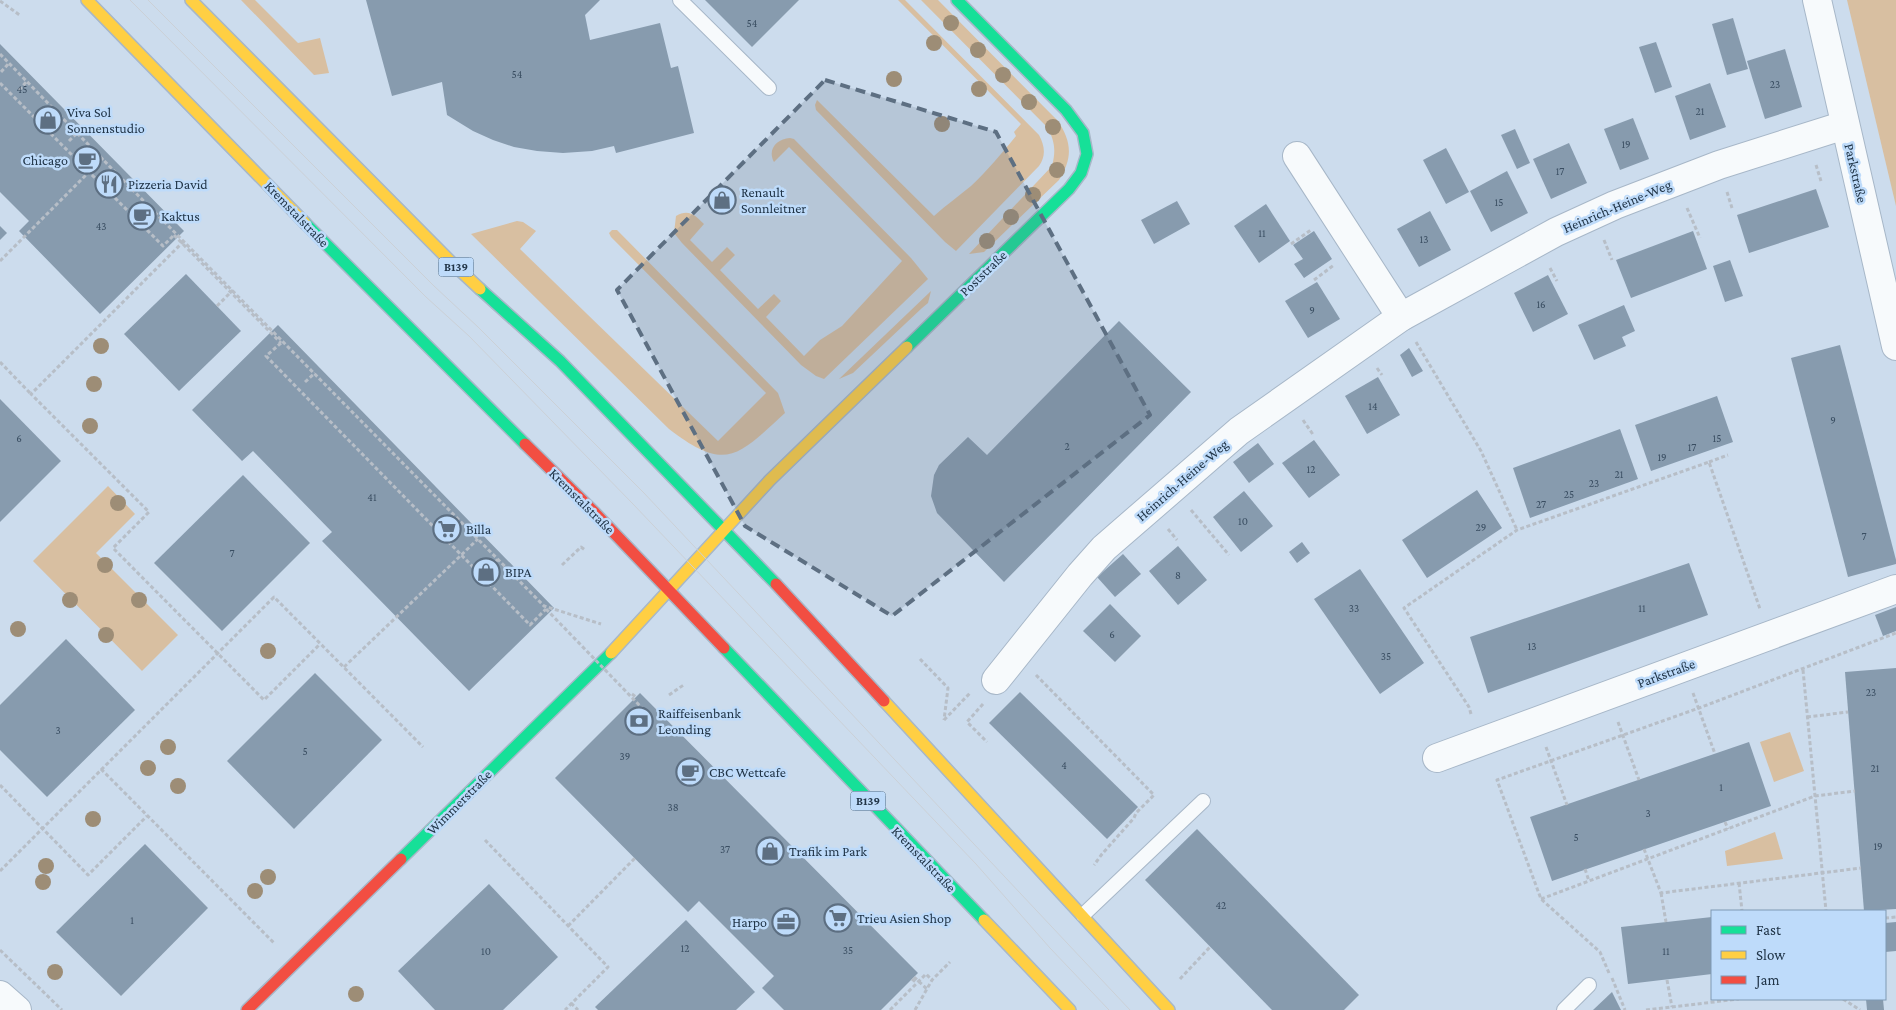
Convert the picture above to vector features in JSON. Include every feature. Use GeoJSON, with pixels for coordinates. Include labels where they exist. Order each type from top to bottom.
{"type":"FeatureCollection","features":[{"type":"Feature","properties":{"kind":"main road","name":"Kremstalstraße"},"geometry":{"type":"LineString","coordinates":[[87,0],[405,325],[595,513],[1070,1010]]}},
{"type":"Feature","properties":{"kind":"main road","name":"B139"},"geometry":{"type":"LineString","coordinates":[[191,0],[452,263],[560,361],[724,530],[1169,1010]]}},
{"type":"Feature","properties":{"kind":"main road","name":"Poststraße"},"geometry":{"type":"LineString","coordinates":[[668,591],[770,480],[1069,189],[1081,173],[1087,154],[1082,133],[1066,110],[956,0]]}},
{"type":"Feature","properties":{"kind":"main road","name":"Wimmerstraße"},"geometry":{"type":"LineString","coordinates":[[248,1010],[598,666],[668,591]]}},
{"type":"Feature","properties":{"kind":"street","name":"Parkstraße"},"geometry":{"type":"LineString","coordinates":[[1817,0],[1896,346]]}},
{"type":"Feature","properties":{"kind":"street","name":"Heinrich-Heine-Weg"},"geometry":{"type":"LineString","coordinates":[[996,680],[1092,560],[1239,431],[1400,317],[1556,232],[1601,212],[1719,165],[1845,125]]}},
{"type":"Feature","properties":{"kind":"street"},"geometry":{"type":"LineString","coordinates":[[1297,156],[1400,317]]}},
{"type":"Feature","properties":{"kind":"street","name":"Parkstraße"},"geometry":{"type":"LineString","coordinates":[[1437,758],[1896,589]]}},
{"type":"Feature","properties":{"kind":"street"},"geometry":{"type":"LineString","coordinates":[[0,995],[17,1010]]}},
{"type":"Feature","properties":{"kind":"lane"},"geometry":{"type":"LineString","coordinates":[[680,0],[769,88]]}},
{"type":"Feature","properties":{"kind":"lane"},"geometry":{"type":"LineString","coordinates":[[1083,916],[1203,801]]}},
{"type":"Feature","properties":{"kind":"lane"},"geometry":{"type":"LineString","coordinates":[[1564,1010],[1589,985]]}},
{"type":"Feature","properties":{"kind":"path"},"geometry":{"type":"LineString","coordinates":[[0,1],[21,16]]}},
{"type":"Feature","properties":{"kind":"path"},"geometry":{"type":"LineString","coordinates":[[0,54],[544,606],[601,624]]}},
{"type":"Feature","properties":{"kind":"path"},"geometry":{"type":"LineString","coordinates":[[1,72],[9,63]]}},
{"type":"Feature","properties":{"kind":"path"},"geometry":{"type":"LineString","coordinates":[[19,90],[27,81]]}},
{"type":"Feature","properties":{"kind":"path"},"geometry":{"type":"LineString","coordinates":[[0,83],[163,246],[174,235],[281,343],[266,356],[530,625],[546,609],[642,708]]}},
{"type":"Feature","properties":{"kind":"path"},"geometry":{"type":"LineString","coordinates":[[48,120],[56,111]]}},
{"type":"Feature","properties":{"kind":"path"},"geometry":{"type":"LineString","coordinates":[[69,141],[78,132]]}},
{"type":"Feature","properties":{"kind":"path"},"geometry":{"type":"LineString","coordinates":[[0,261],[103,158]]}},
{"type":"Feature","properties":{"kind":"path"},"geometry":{"type":"LineString","coordinates":[[109,184],[118,175]]}},
{"type":"Feature","properties":{"kind":"path"},"geometry":{"type":"LineString","coordinates":[[31,394],[184,241]]}},
{"type":"Feature","properties":{"kind":"path"},"geometry":{"type":"LineString","coordinates":[[217,306],[233,290]]}},
{"type":"Feature","properties":{"kind":"path"},"geometry":{"type":"LineString","coordinates":[[1400,317],[1481,451],[1517,530]]}},
{"type":"Feature","properties":{"kind":"path"},"geometry":{"type":"LineString","coordinates":[[0,364],[149,512],[113,548],[264,700],[320,644]]}},
{"type":"Feature","properties":{"kind":"path"},"geometry":{"type":"LineString","coordinates":[[305,382],[314,373]]}},
{"type":"Feature","properties":{"kind":"path"},"geometry":{"type":"LineString","coordinates":[[1480,742],[1469,707],[1404,608],[1517,530],[1728,455]]}},
{"type":"Feature","properties":{"kind":"path"},"geometry":{"type":"LineString","coordinates":[[1709,462],[1770,635]]}},
{"type":"Feature","properties":{"kind":"path"},"geometry":{"type":"LineString","coordinates":[[1173,488],[1229,555]]}},
{"type":"Feature","properties":{"kind":"path"},"geometry":{"type":"LineString","coordinates":[[447,529],[458,518]]}},
{"type":"Feature","properties":{"kind":"path"},"geometry":{"type":"LineString","coordinates":[[344,667],[478,539]]}},
{"type":"Feature","properties":{"kind":"path"},"geometry":{"type":"LineString","coordinates":[[562,565],[581,546],[585,550]]}},
{"type":"Feature","properties":{"kind":"path"},"geometry":{"type":"LineString","coordinates":[[486,572],[498,559]]}},
{"type":"Feature","properties":{"kind":"path"},"geometry":{"type":"LineString","coordinates":[[0,871],[274,597],[423,747]]}},
{"type":"Feature","properties":{"kind":"path"},"geometry":{"type":"LineString","coordinates":[[1625,1010],[1600,952],[1541,899],[1497,780],[1623,736],[1896,634]]}},
{"type":"Feature","properties":{"kind":"path"},"geometry":{"type":"LineString","coordinates":[[1015,656],[1154,795],[1136,813],[1134,818],[1094,865]]}},
{"type":"Feature","properties":{"kind":"path"},"geometry":{"type":"LineString","coordinates":[[920,659],[948,688],[944,720]]}},
{"type":"Feature","properties":{"kind":"path"},"geometry":{"type":"LineString","coordinates":[[1803,670],[1826,910]]}},
{"type":"Feature","properties":{"kind":"path"},"geometry":{"type":"LineString","coordinates":[[987,742],[967,722],[1000,684],[996,680]]}},
{"type":"Feature","properties":{"kind":"path"},"geometry":{"type":"LineString","coordinates":[[669,695],[685,684]]}},
{"type":"Feature","properties":{"kind":"path"},"geometry":{"type":"LineString","coordinates":[[632,694],[636,697]]}},
{"type":"Feature","properties":{"kind":"path"},"geometry":{"type":"LineString","coordinates":[[1699,708],[1715,754]]}},
{"type":"Feature","properties":{"kind":"path"},"geometry":{"type":"LineString","coordinates":[[1807,717],[1848,712]]}},
{"type":"Feature","properties":{"kind":"path"},"geometry":{"type":"LineString","coordinates":[[1623,736],[1639,780]]}},
{"type":"Feature","properties":{"kind":"path"},"geometry":{"type":"LineString","coordinates":[[1551,761],[1566,805]]}},
{"type":"Feature","properties":{"kind":"path"},"geometry":{"type":"LineString","coordinates":[[102,770],[294,964]]}},
{"type":"Feature","properties":{"kind":"path"},"geometry":{"type":"LineString","coordinates":[[0,785],[88,875],[148,816]]}},
{"type":"Feature","properties":{"kind":"path"},"geometry":{"type":"LineString","coordinates":[[1541,899],[1815,796],[1855,791]]}},
{"type":"Feature","properties":{"kind":"path"},"geometry":{"type":"LineString","coordinates":[[1725,822],[1728,829]]}},
{"type":"Feature","properties":{"kind":"path"},"geometry":{"type":"LineString","coordinates":[[485,840],[608,968],[564,1010]]}},
{"type":"Feature","properties":{"kind":"path"},"geometry":{"type":"LineString","coordinates":[[1644,850],[1662,893],[1666,922]]}},
{"type":"Feature","properties":{"kind":"path"},"geometry":{"type":"LineString","coordinates":[[568,926],[635,858]]}},
{"type":"Feature","properties":{"kind":"path"},"geometry":{"type":"LineString","coordinates":[[1662,893],[1861,868]]}},
{"type":"Feature","properties":{"kind":"path"},"geometry":{"type":"LineString","coordinates":[[1585,869],[1589,881]]}},
{"type":"Feature","properties":{"kind":"path"},"geometry":{"type":"LineString","coordinates":[[1739,883],[1742,910]]}},
{"type":"Feature","properties":{"kind":"path"},"geometry":{"type":"LineString","coordinates":[[1178,982],[1210,947]]}},
{"type":"Feature","properties":{"kind":"path"},"geometry":{"type":"LineString","coordinates":[[0,950],[62,1010]]}},
{"type":"Feature","properties":{"kind":"path"},"geometry":{"type":"LineString","coordinates":[[915,1010],[932,980],[950,962]]}},
{"type":"Feature","properties":{"kind":"path"},"geometry":{"type":"LineString","coordinates":[[890,1010],[926,974],[932,980]]}},
{"type":"Feature","properties":{"kind":"path"},"geometry":{"type":"LineString","coordinates":[[917,983],[913,978],[927,989]]}},
{"type":"Feature","properties":{"kind":"path"},"geometry":{"type":"LineString","coordinates":[[1667,980],[1672,1007]]}},
{"type":"Feature","properties":{"kind":"path"},"geometry":{"type":"LineString","coordinates":[[1646,1010],[1731,1000]]}},
{"type":"Feature","properties":{"kind":"path"},"geometry":{"type":"LineString","coordinates":[[1845,1000],[1860,1010]]}},
{"type":"Feature","properties":{"kind":"path"},"geometry":{"type":"LineString","coordinates":[[571,1004],[578,1010]]}},
{"type":"Feature","properties":{"kind":"highlighted area"},"geometry":{"type":"Polygon","coordinates":[[[825,80],[996,132],[1150,415],[892,616],[745,526],[617,290],[825,80]]]}},
{"type":"Feature","properties":{"kind":"shaded area"},"geometry":{"type":"Polygon","coordinates":[[[241,0],[255,0],[298,43],[320,38],[329,73],[314,75],[241,0]]]}},
{"type":"Feature","properties":{"kind":"shaded area"},"geometry":{"type":"Polygon","coordinates":[[[898,0],[905,0],[1039,135],[1043,143],[1044,155],[1039,166],[956,251],[816,110],[817,100],[934,216],[971,186],[1016,136],[1014,132],[1021,124],[898,0]]]}},
{"type":"Feature","properties":{"kind":"shaded area"},"geometry":{"type":"Polygon","coordinates":[[[921,0],[938,0],[1057,120],[1068,142],[1067,164],[1059,180],[984,252],[969,254],[1052,166],[1054,151],[1052,137],[1047,127],[921,0]]]}},
{"type":"Feature","properties":{"kind":"shaded area"},"geometry":{"type":"Polygon","coordinates":[[[1847,0],[1896,0],[1896,206],[1847,0]]]}},
{"type":"Feature","properties":{"kind":"shaded area"},"geometry":{"type":"Polygon","coordinates":[[[794,139],[911,258],[928,279],[824,379],[816,376],[801,365],[674,233],[676,216],[688,213],[701,221],[704,224],[690,240],[712,262],[727,247],[735,255],[720,270],[758,309],[774,294],[781,301],[766,317],[804,356],[820,340],[842,326],[902,261],[789,147],[774,162],[772,153],[774,146],[781,140],[794,139]]]}},
{"type":"Feature","properties":{"kind":"shaded area"},"geometry":{"type":"Polygon","coordinates":[[[517,221],[523,222],[536,231],[520,249],[718,441],[766,393],[611,237],[609,233],[612,230],[617,230],[778,393],[785,413],[755,440],[743,449],[731,454],[718,455],[688,443],[669,429],[471,234],[517,221]]]}},
{"type":"Feature","properties":{"kind":"shaded area"},"geometry":{"type":"Polygon","coordinates":[[[931,291],[928,303],[853,373],[839,379],[931,291]]]}},
{"type":"Feature","properties":{"kind":"shaded area"},"geometry":{"type":"Polygon","coordinates":[[[108,486],[135,514],[96,553],[178,635],[142,671],[33,561],[108,486]]]}},
{"type":"Feature","properties":{"kind":"shaded area"},"geometry":{"type":"Polygon","coordinates":[[[1790,732],[1804,771],[1774,782],[1760,742],[1790,732]]]}},
{"type":"Feature","properties":{"kind":"shaded area"},"geometry":{"type":"Polygon","coordinates":[[[1775,832],[1783,859],[1727,866],[1725,851],[1775,832]]]}},
{"type":"Feature","properties":{"kind":"building"},"geometry":{"type":"Polygon","coordinates":[[[366,0],[600,0],[585,15],[590,40],[660,23],[671,68],[678,66],[694,133],[616,153],[614,146],[592,151],[563,153],[514,147],[493,140],[473,131],[447,115],[442,82],[392,96],[366,0]]]}},
{"type":"Feature","properties":{"kind":"building"},"geometry":{"type":"Polygon","coordinates":[[[705,0],[799,0],[752,47],[705,0]]]}},
{"type":"Feature","properties":{"kind":"building"},"geometry":{"type":"Polygon","coordinates":[[[1733,18],[1748,69],[1727,75],[1712,24],[1733,18]]]}},
{"type":"Feature","properties":{"kind":"building"},"geometry":{"type":"Polygon","coordinates":[[[1656,42],[1672,87],[1655,93],[1639,47],[1656,42]]]}},
{"type":"Feature","properties":{"kind":"building"},"geometry":{"type":"Polygon","coordinates":[[[0,44],[184,231],[100,314],[19,231],[29,221],[0,192],[0,44]]]}},
{"type":"Feature","properties":{"kind":"building"},"geometry":{"type":"Polygon","coordinates":[[[1785,49],[1802,107],[1765,119],[1747,61],[1785,49]]]}},
{"type":"Feature","properties":{"kind":"building"},"geometry":{"type":"Polygon","coordinates":[[[1710,83],[1726,127],[1690,140],[1675,96],[1710,83]]]}},
{"type":"Feature","properties":{"kind":"building"},"geometry":{"type":"Polygon","coordinates":[[[1633,118],[1649,159],[1620,170],[1604,129],[1633,118]]]}},
{"type":"Feature","properties":{"kind":"building"},"geometry":{"type":"Polygon","coordinates":[[[1515,129],[1530,163],[1517,169],[1501,135],[1515,129]]]}},
{"type":"Feature","properties":{"kind":"building"},"geometry":{"type":"Polygon","coordinates":[[[1569,143],[1587,183],[1551,199],[1533,159],[1569,143]]]}},
{"type":"Feature","properties":{"kind":"building"},"geometry":{"type":"Polygon","coordinates":[[[1446,148],[1469,192],[1446,204],[1423,160],[1446,148]]]}},
{"type":"Feature","properties":{"kind":"building"},"geometry":{"type":"Polygon","coordinates":[[[1507,171],[1528,213],[1491,232],[1470,191],[1507,171]]]}},
{"type":"Feature","properties":{"kind":"building"},"geometry":{"type":"Polygon","coordinates":[[[1816,189],[1829,227],[1749,253],[1737,215],[1816,189]]]}},
{"type":"Feature","properties":{"kind":"building"},"geometry":{"type":"Polygon","coordinates":[[[1177,201],[1190,224],[1154,244],[1141,220],[1177,201]]]}},
{"type":"Feature","properties":{"kind":"building"},"geometry":{"type":"Polygon","coordinates":[[[1266,204],[1290,241],[1259,263],[1234,226],[1266,204]]]}},
{"type":"Feature","properties":{"kind":"building"},"geometry":{"type":"Polygon","coordinates":[[[1430,211],[1451,250],[1419,267],[1397,229],[1430,211]]]}},
{"type":"Feature","properties":{"kind":"building"},"geometry":{"type":"Polygon","coordinates":[[[0,226],[7,233],[0,240],[0,226]]]}},
{"type":"Feature","properties":{"kind":"building"},"geometry":{"type":"Polygon","coordinates":[[[1314,231],[1332,259],[1304,278],[1294,264],[1303,259],[1293,245],[1314,231]]]}},
{"type":"Feature","properties":{"kind":"building"},"geometry":{"type":"Polygon","coordinates":[[[1693,231],[1707,269],[1631,298],[1616,260],[1693,231]]]}},
{"type":"Feature","properties":{"kind":"building"},"geometry":{"type":"Polygon","coordinates":[[[1730,260],[1743,296],[1725,302],[1713,266],[1730,260]]]}},
{"type":"Feature","properties":{"kind":"building"},"geometry":{"type":"Polygon","coordinates":[[[186,274],[241,331],[179,391],[124,334],[186,274]]]}},
{"type":"Feature","properties":{"kind":"building"},"geometry":{"type":"Polygon","coordinates":[[[1548,275],[1568,314],[1533,332],[1514,293],[1548,275]]]}},
{"type":"Feature","properties":{"kind":"building"},"geometry":{"type":"Polygon","coordinates":[[[1317,282],[1340,319],[1308,338],[1285,301],[1317,282]]]}},
{"type":"Feature","properties":{"kind":"building"},"geometry":{"type":"Polygon","coordinates":[[[1624,305],[1635,331],[1622,337],[1626,346],[1594,360],[1578,325],[1624,305]]]}},
{"type":"Feature","properties":{"kind":"building"},"geometry":{"type":"Polygon","coordinates":[[[1119,321],[1191,392],[1004,582],[937,513],[931,496],[934,475],[939,465],[968,437],[987,455],[1119,321]]]}},
{"type":"Feature","properties":{"kind":"building"},"geometry":{"type":"Polygon","coordinates":[[[278,325],[554,608],[469,691],[322,541],[332,532],[253,451],[242,461],[192,410],[278,325]]]}},
{"type":"Feature","properties":{"kind":"building"},"geometry":{"type":"Polygon","coordinates":[[[1840,345],[1896,560],[1896,564],[1848,577],[1791,358],[1840,345]]]}},
{"type":"Feature","properties":{"kind":"building"},"geometry":{"type":"Polygon","coordinates":[[[1409,348],[1423,371],[1412,377],[1400,355],[1409,348]]]}},
{"type":"Feature","properties":{"kind":"building"},"geometry":{"type":"Polygon","coordinates":[[[1378,377],[1400,415],[1367,434],[1345,396],[1378,377]]]}},
{"type":"Feature","properties":{"kind":"building"},"geometry":{"type":"Polygon","coordinates":[[[1717,396],[1733,442],[1651,471],[1635,425],[1717,396]]]}},
{"type":"Feature","properties":{"kind":"building"},"geometry":{"type":"Polygon","coordinates":[[[0,399],[61,461],[0,522],[0,399]]]}},
{"type":"Feature","properties":{"kind":"building"},"geometry":{"type":"Polygon","coordinates":[[[1620,429],[1638,479],[1530,518],[1513,468],[1620,429]]]}},
{"type":"Feature","properties":{"kind":"building"},"geometry":{"type":"Polygon","coordinates":[[[1314,440],[1340,475],[1309,498],[1282,463],[1314,440]]]}},
{"type":"Feature","properties":{"kind":"building"},"geometry":{"type":"Polygon","coordinates":[[[1258,443],[1274,464],[1249,483],[1233,462],[1258,443]]]}},
{"type":"Feature","properties":{"kind":"building"},"geometry":{"type":"Polygon","coordinates":[[[243,475],[310,543],[222,631],[154,563],[243,475]]]}},
{"type":"Feature","properties":{"kind":"building"},"geometry":{"type":"Polygon","coordinates":[[[1477,490],[1502,528],[1427,578],[1402,540],[1477,490]]]}},
{"type":"Feature","properties":{"kind":"building"},"geometry":{"type":"Polygon","coordinates":[[[1244,491],[1273,526],[1241,552],[1213,517],[1244,491]]]}},
{"type":"Feature","properties":{"kind":"building"},"geometry":{"type":"Polygon","coordinates":[[[1302,542],[1310,553],[1297,563],[1289,552],[1302,542]]]}},
{"type":"Feature","properties":{"kind":"building"},"geometry":{"type":"Polygon","coordinates":[[[1178,546],[1207,580],[1178,605],[1149,571],[1178,546]]]}},
{"type":"Feature","properties":{"kind":"building"},"geometry":{"type":"Polygon","coordinates":[[[1123,554],[1141,574],[1115,597],[1097,577],[1123,554]]]}},
{"type":"Feature","properties":{"kind":"building"},"geometry":{"type":"Polygon","coordinates":[[[1689,563],[1708,615],[1488,693],[1470,637],[1689,563]]]}},
{"type":"Feature","properties":{"kind":"building"},"geometry":{"type":"Polygon","coordinates":[[[1360,569],[1424,663],[1380,694],[1314,599],[1360,569]]]}},
{"type":"Feature","properties":{"kind":"building"},"geometry":{"type":"Polygon","coordinates":[[[1110,604],[1141,636],[1115,662],[1083,631],[1110,604]]]}},
{"type":"Feature","properties":{"kind":"building"},"geometry":{"type":"Polygon","coordinates":[[[1896,607],[1896,631],[1883,636],[1875,615],[1896,607]]]}},
{"type":"Feature","properties":{"kind":"building"},"geometry":{"type":"Polygon","coordinates":[[[66,639],[135,710],[47,797],[0,750],[0,705],[66,639]]]}},
{"type":"Feature","properties":{"kind":"building"},"geometry":{"type":"Polygon","coordinates":[[[1896,668],[1896,909],[1864,910],[1845,672],[1896,668]]]}},
{"type":"Feature","properties":{"kind":"building"},"geometry":{"type":"Polygon","coordinates":[[[315,673],[382,740],[294,829],[227,761],[315,673]]]}},
{"type":"Feature","properties":{"kind":"building"},"geometry":{"type":"Polygon","coordinates":[[[1020,692],[1138,807],[1107,839],[989,723],[1020,692]]]}},
{"type":"Feature","properties":{"kind":"building"},"geometry":{"type":"Polygon","coordinates":[[[640,693],[918,973],[881,1010],[784,1010],[762,988],[774,976],[699,901],[688,912],[555,778],[640,693]]]}},
{"type":"Feature","properties":{"kind":"building"},"geometry":{"type":"Polygon","coordinates":[[[1749,742],[1771,806],[1552,881],[1530,817],[1749,742]]]}},
{"type":"Feature","properties":{"kind":"building"},"geometry":{"type":"Polygon","coordinates":[[[1197,829],[1359,995],[1344,1010],[1272,1010],[1145,880],[1197,829]]]}},
{"type":"Feature","properties":{"kind":"building"},"geometry":{"type":"Polygon","coordinates":[[[145,844],[208,908],[121,996],[56,932],[145,844]]]}},
{"type":"Feature","properties":{"kind":"building"},"geometry":{"type":"Polygon","coordinates":[[[489,884],[558,957],[503,1010],[435,1010],[398,971],[489,884]]]}},
{"type":"Feature","properties":{"kind":"building"},"geometry":{"type":"Polygon","coordinates":[[[1711,917],[1711,974],[1628,984],[1621,927],[1711,917]]]}},
{"type":"Feature","properties":{"kind":"building"},"geometry":{"type":"Polygon","coordinates":[[[686,920],[755,992],[736,1010],[598,1010],[595,1007],[686,920]]]}},
{"type":"Feature","properties":{"kind":"building"},"geometry":{"type":"Polygon","coordinates":[[[1896,922],[1896,951],[1886,952],[1886,923],[1896,922]]]}},
{"type":"Feature","properties":{"kind":"building"},"geometry":{"type":"Polygon","coordinates":[[[1612,992],[1621,1010],[1593,1010],[1612,992]]]}},
{"type":"Feature","properties":{"kind":"building"},"geometry":{"type":"Polygon","coordinates":[[[1866,1000],[1883,1000],[1884,1010],[1867,1010],[1866,1000]]]}},
{"type":"Feature","properties":{"kind":"tram line"},"geometry":{"type":"LineString","coordinates":[[130,0],[426,297],[469,336],[633,504],[976,864],[1050,948],[1109,1010]]}},
{"type":"Feature","properties":{"kind":"tram line"},"geometry":{"type":"LineString","coordinates":[[148,0],[644,493],[1130,1010]]}},
{"type":"Feature","properties":{"kind":"traffic: fast"},"geometry":{"type":"LineString","coordinates":[[907,347],[1069,189],[1081,173],[1087,154],[1083,133],[1066,110],[957,0]]}},
{"type":"Feature","properties":{"kind":"traffic: fast"},"geometry":{"type":"LineString","coordinates":[[305,223],[525,444]]}},
{"type":"Feature","properties":{"kind":"traffic: fast"},"geometry":{"type":"LineString","coordinates":[[480,289],[560,361],[776,584]]}},
{"type":"Feature","properties":{"kind":"traffic: fast"},"geometry":{"type":"LineString","coordinates":[[724,648],[984,920]]}},
{"type":"Feature","properties":{"kind":"traffic: fast"},"geometry":{"type":"LineString","coordinates":[[401,859],[611,653]]}},
{"type":"Feature","properties":{"kind":"traffic: slow"},"geometry":{"type":"LineString","coordinates":[[87,0],[305,223]]}},
{"type":"Feature","properties":{"kind":"traffic: slow"},"geometry":{"type":"LineString","coordinates":[[191,0],[480,289]]}},
{"type":"Feature","properties":{"kind":"traffic: slow"},"geometry":{"type":"LineString","coordinates":[[611,653],[770,480],[907,347]]}},
{"type":"Feature","properties":{"kind":"traffic: slow"},"geometry":{"type":"LineString","coordinates":[[884,701],[1169,1010]]}},
{"type":"Feature","properties":{"kind":"traffic: slow"},"geometry":{"type":"LineString","coordinates":[[984,920],[1070,1010]]}},
{"type":"Feature","properties":{"kind":"traffic: jam"},"geometry":{"type":"LineString","coordinates":[[525,444],[595,513],[724,648]]}},
{"type":"Feature","properties":{"kind":"traffic: jam"},"geometry":{"type":"LineString","coordinates":[[776,584],[884,701]]}},
{"type":"Feature","properties":{"kind":"traffic: jam"},"geometry":{"type":"LineString","coordinates":[[247,1010],[401,859]]}},
{"type":"Feature","properties":{"kind":"place","name":"Viva Sol Sonnenstudio"},"geometry":{"type":"Point","coordinates":[48,120]}},
{"type":"Feature","properties":{"kind":"place","name":"Chicago"},"geometry":{"type":"Point","coordinates":[87,160]}},
{"type":"Feature","properties":{"kind":"place","name":"Pizzeria David"},"geometry":{"type":"Point","coordinates":[109,184]}},
{"type":"Feature","properties":{"kind":"place","name":"Renault Sonnleitner"},"geometry":{"type":"Point","coordinates":[722,200]}},
{"type":"Feature","properties":{"kind":"place","name":"Kaktus"},"geometry":{"type":"Point","coordinates":[142,216]}},
{"type":"Feature","properties":{"kind":"place","name":"Billa"},"geometry":{"type":"Point","coordinates":[447,529]}},
{"type":"Feature","properties":{"kind":"place","name":"BIPA"},"geometry":{"type":"Point","coordinates":[486,572]}},
{"type":"Feature","properties":{"kind":"place","name":"Raiffeisenbank Leonding"},"geometry":{"type":"Point","coordinates":[639,721]}},
{"type":"Feature","properties":{"kind":"place","name":"CBC Wettcafe"},"geometry":{"type":"Point","coordinates":[690,772]}},
{"type":"Feature","properties":{"kind":"place","name":"Trafik im Park"},"geometry":{"type":"Point","coordinates":[770,851]}},
{"type":"Feature","properties":{"kind":"place","name":"Trieu Asien Shop"},"geometry":{"type":"Point","coordinates":[838,918]}},
{"type":"Feature","properties":{"kind":"place","name":"Harpo"},"geometry":{"type":"Point","coordinates":[786,922]}}]}
